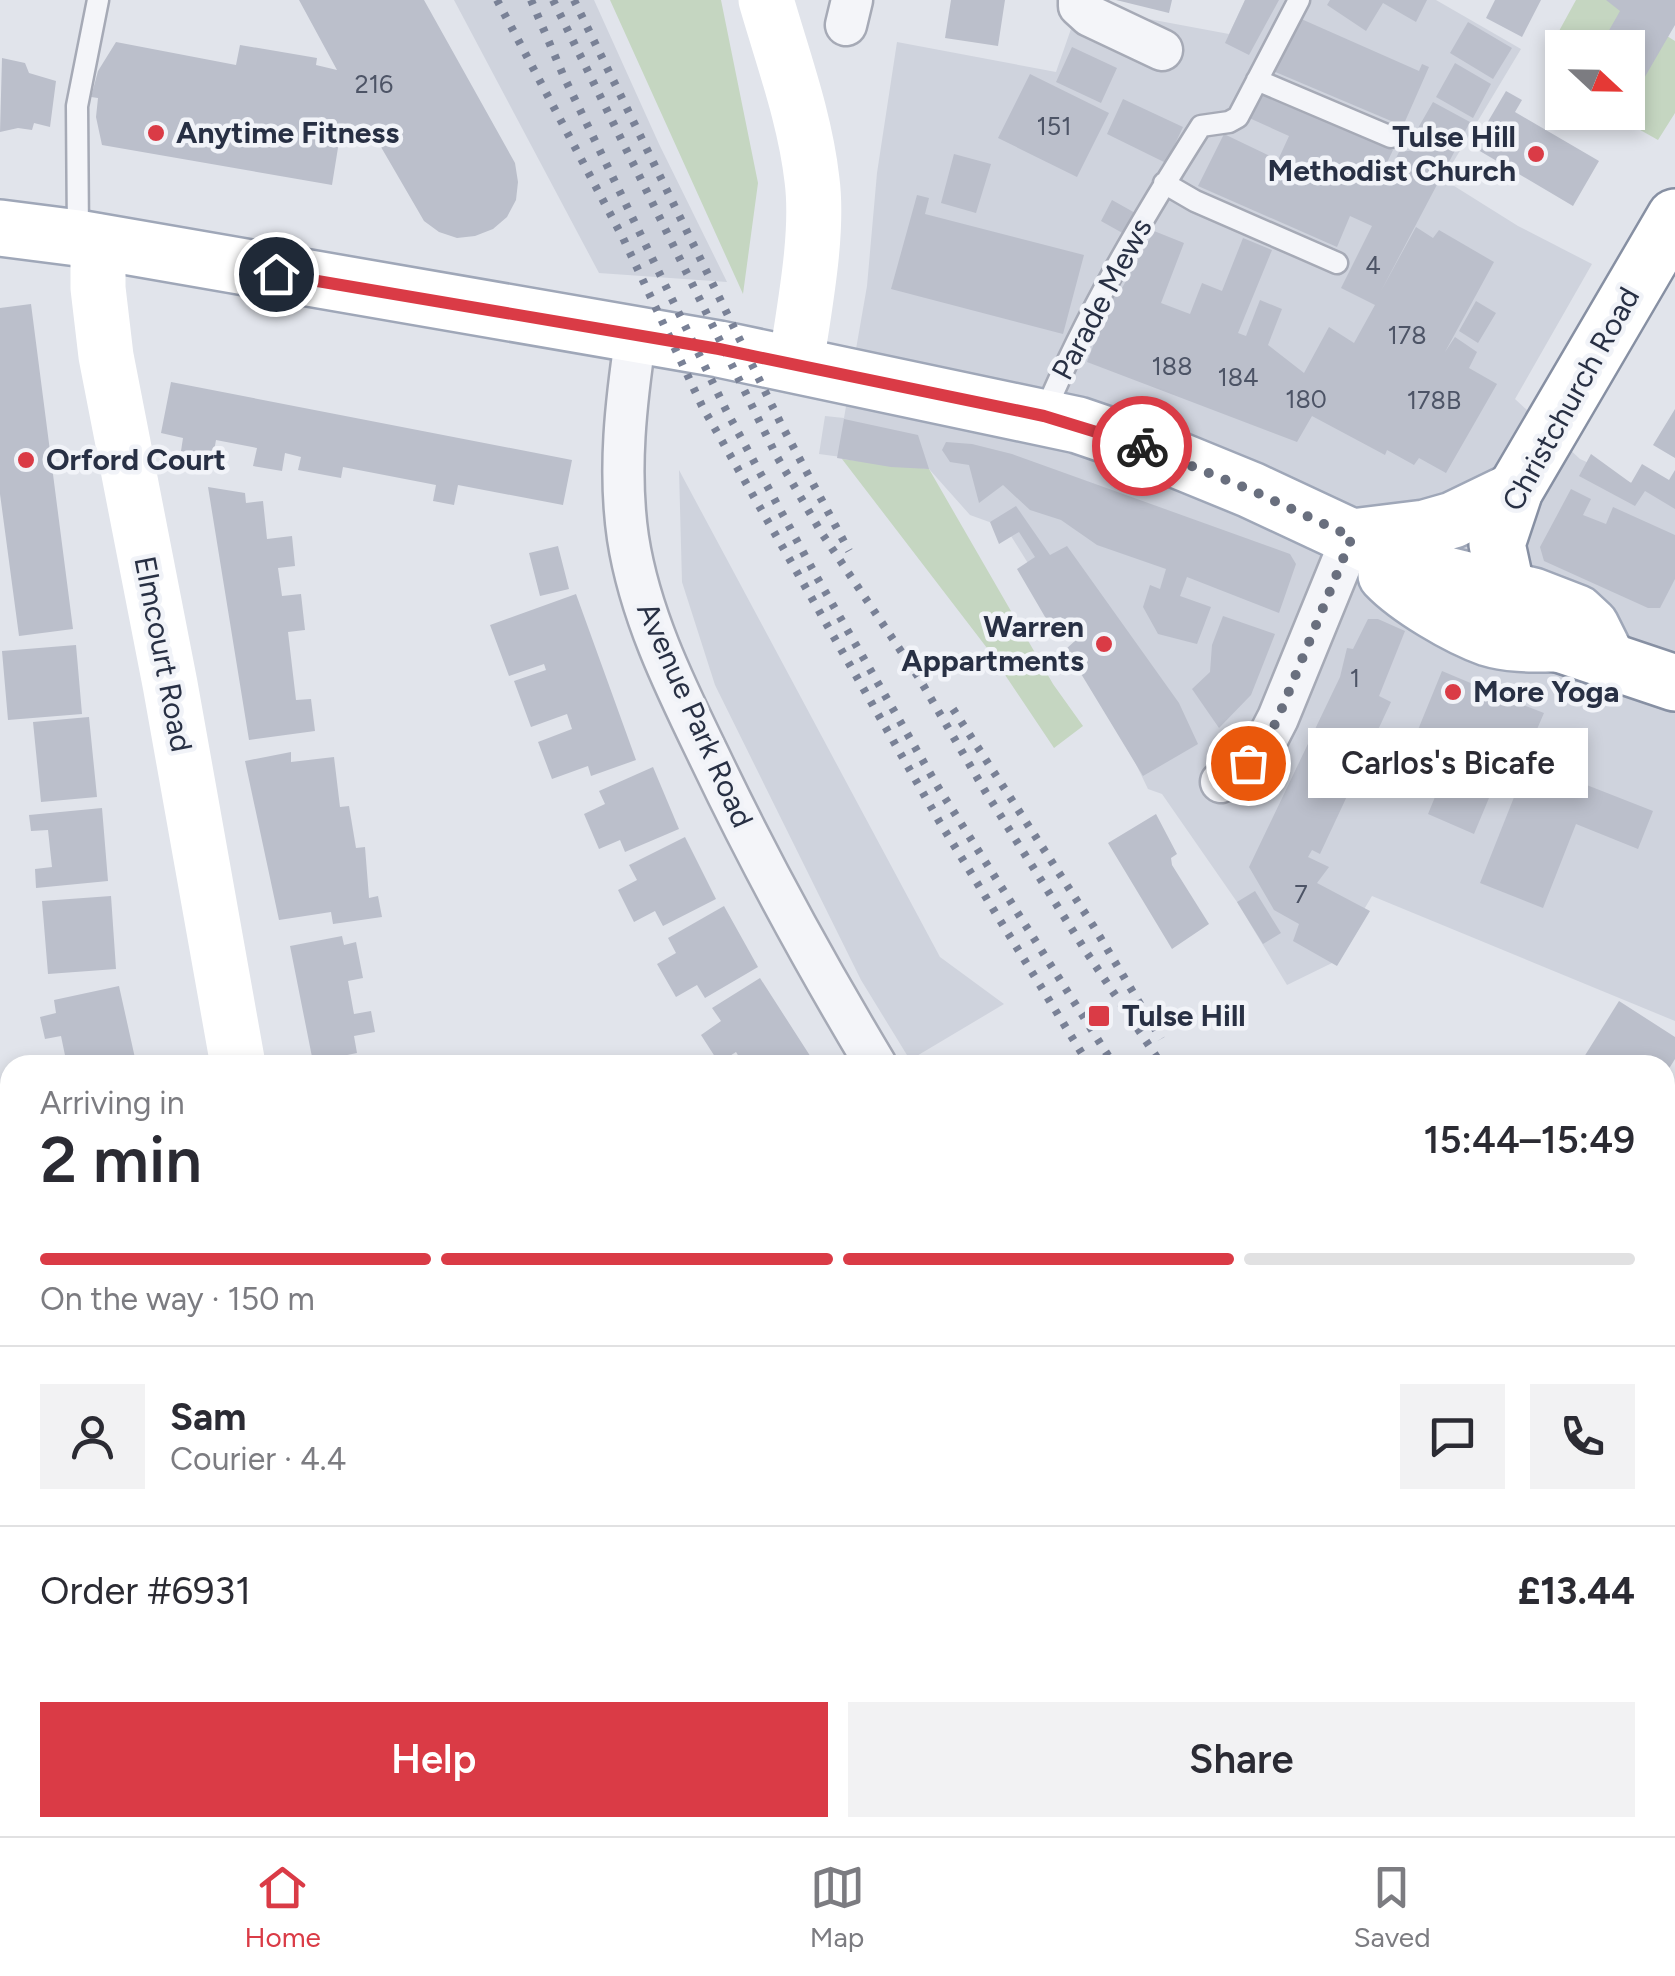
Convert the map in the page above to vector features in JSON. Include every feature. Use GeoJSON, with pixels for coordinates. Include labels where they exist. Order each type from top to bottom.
{"type":"FeatureCollection","features":[{"type":"Feature","properties":{"kind":"main road"},"geometry":{"type":"LineString","coordinates":[[773,24],[803,126],[814,200],[796,364]]}},
{"type":"Feature","properties":{"kind":"main road","name":"Christchurch Road"},"geometry":{"type":"LineString","coordinates":[[1507,590],[1496,544],[1515,490],[1675,217]]}},
{"type":"Feature","properties":{"kind":"main road"},"geometry":{"type":"LineString","coordinates":[[0,228],[636,334],[1044,416],[1163,454],[1418,568],[1507,590],[1520,611],[1583,652]]}},
{"type":"Feature","properties":{"kind":"main road","name":"Elmcourt Road"},"geometry":{"type":"LineString","coordinates":[[88,240],[106,356],[236,1055]]}},
{"type":"Feature","properties":{"kind":"main road"},"geometry":{"type":"LineString","coordinates":[[1352,537],[1425,528],[1453,520],[1515,490]]}},
{"type":"Feature","properties":{"kind":"main road"},"geometry":{"type":"LineString","coordinates":[[1352,537],[1397,586],[1488,638],[1583,652],[1673,677]]}},
{"type":"Feature","properties":{"kind":"street"},"geometry":{"type":"LineString","coordinates":[[1079,0],[1079,6],[1090,16],[1162,50]]}},
{"type":"Feature","properties":{"kind":"street","name":"Avenue Park Road"},"geometry":{"type":"LineString","coordinates":[[636,334],[624,434],[624,502],[641,594],[672,680],[754,850],[870,1055]]}},
{"type":"Feature","properties":{"kind":"street"},"geometry":{"type":"LineString","coordinates":[[1221,782],[1259,755],[1352,537]]}},
{"type":"Feature","properties":{"kind":"lane"},"geometry":{"type":"LineString","coordinates":[[88,240],[77,106],[98,0]]}},
{"type":"Feature","properties":{"kind":"lane","name":"Parade Mews"},"geometry":{"type":"LineString","coordinates":[[1044,416],[1078,336],[1164,183],[1201,126],[1238,117],[1300,0]]}},
{"type":"Feature","properties":{"kind":"lane"},"geometry":{"type":"LineString","coordinates":[[1257,80],[1391,137]]}},
{"type":"Feature","properties":{"kind":"lane","name":"Parade Mews"},"geometry":{"type":"LineString","coordinates":[[1164,183],[1195,201],[1338,264]]}},
{"type":"Feature","properties":{"kind":"shaded area"},"geometry":{"type":"Polygon","coordinates":[[[454,0],[594,0],[727,282],[599,273],[454,0]]]}},
{"type":"Feature","properties":{"kind":"shaded area"},"geometry":{"type":"Polygon","coordinates":[[[1245,0],[1436,0],[1521,49],[1443,179],[1518,226],[1592,264],[1515,399],[1580,459],[1675,503],[1675,1021],[1372,896],[1332,963],[1287,985],[1237,902],[1162,794],[1148,789],[1076,640],[1006,528],[970,515],[929,469],[819,454],[825,416],[844,418],[867,286],[877,173],[897,42],[1056,72],[1079,6],[1229,34],[1245,0]]]}},
{"type":"Feature","properties":{"kind":"shaded area"},"geometry":{"type":"Polygon","coordinates":[[[679,470],[940,957],[1004,1004],[918,1055],[907,1055],[861,980],[715,685],[682,582],[679,470]]]}},
{"type":"Feature","properties":{"kind":"green space"},"geometry":{"type":"Polygon","coordinates":[[[610,0],[721,0],[758,183],[743,294],[610,0]]]}},
{"type":"Feature","properties":{"kind":"green space"},"geometry":{"type":"Polygon","coordinates":[[[1576,0],[1609,0],[1675,41],[1675,113],[1658,140],[1640,130],[1645,130],[1645,30],[1560,30],[1576,0]]]}},
{"type":"Feature","properties":{"kind":"green space"},"geometry":{"type":"Polygon","coordinates":[[[842,459],[929,469],[1053,684],[1083,726],[1054,748],[987,648],[842,459]]]}},
{"type":"Feature","properties":{"kind":"building"},"geometry":{"type":"Polygon","coordinates":[[[299,0],[424,0],[515,163],[516,200],[507,217],[493,229],[475,236],[457,238],[439,232],[424,221],[374,135],[341,129],[332,185],[102,145],[96,117],[98,98],[91,97],[98,71],[116,42],[236,65],[240,45],[317,58],[316,65],[337,70],[299,0]]]}},
{"type":"Feature","properties":{"kind":"building"},"geometry":{"type":"Polygon","coordinates":[[[951,0],[1005,0],[998,46],[945,38],[951,0]]]}},
{"type":"Feature","properties":{"kind":"building"},"geometry":{"type":"Polygon","coordinates":[[[1116,0],[1172,0],[1169,13],[1116,0]]]}},
{"type":"Feature","properties":{"kind":"building"},"geometry":{"type":"Polygon","coordinates":[[[1245,0],[1279,0],[1249,55],[1225,43],[1245,0]]]}},
{"type":"Feature","properties":{"kind":"building"},"geometry":{"type":"Polygon","coordinates":[[[1330,0],[1427,0],[1416,22],[1383,3],[1366,31],[1327,5],[1330,0]]]}},
{"type":"Feature","properties":{"kind":"building"},"geometry":{"type":"Polygon","coordinates":[[[1495,0],[1541,0],[1522,37],[1486,18],[1495,0]]]}},
{"type":"Feature","properties":{"kind":"building"},"geometry":{"type":"Polygon","coordinates":[[[1606,0],[1675,0],[1675,25],[1645,77],[1645,30],[1609,30],[1620,11],[1606,0]]]}},
{"type":"Feature","properties":{"kind":"building"},"geometry":{"type":"Polygon","coordinates":[[[1299,18],[1419,71],[1422,64],[1429,67],[1403,126],[1273,71],[1299,18]]]}},
{"type":"Feature","properties":{"kind":"building"},"geometry":{"type":"Polygon","coordinates":[[[1468,22],[1512,48],[1493,79],[1450,53],[1468,22]]]}},
{"type":"Feature","properties":{"kind":"building"},"geometry":{"type":"Polygon","coordinates":[[[1072,47],[1117,68],[1101,103],[1056,82],[1072,47]]]}},
{"type":"Feature","properties":{"kind":"building"},"geometry":{"type":"Polygon","coordinates":[[[2,58],[25,63],[29,73],[56,81],[50,127],[34,123],[32,130],[0,132],[2,58]]]}},
{"type":"Feature","properties":{"kind":"building"},"geometry":{"type":"Polygon","coordinates":[[[1455,63],[1491,84],[1473,118],[1436,97],[1455,63]]]}},
{"type":"Feature","properties":{"kind":"building"},"geometry":{"type":"Polygon","coordinates":[[[1030,74],[1109,113],[1077,177],[998,138],[1030,74]]]}},
{"type":"Feature","properties":{"kind":"building"},"geometry":{"type":"Polygon","coordinates":[[[1259,91],[1393,150],[1385,167],[1390,170],[1399,152],[1427,149],[1429,144],[1414,135],[1433,102],[1470,122],[1381,291],[1416,227],[1433,238],[1439,230],[1494,262],[1445,352],[1455,337],[1477,352],[1469,368],[1497,384],[1446,473],[1419,458],[1414,465],[1387,450],[1385,455],[1312,416],[1297,442],[1087,362],[1116,286],[1122,288],[1154,231],[1184,243],[1161,303],[1190,314],[1202,283],[1222,291],[1243,238],[1272,250],[1238,333],[1246,336],[1260,300],[1282,309],[1268,345],[1304,373],[1329,327],[1354,343],[1375,305],[1341,288],[1372,226],[1350,216],[1337,247],[1198,186],[1224,134],[1278,160],[1289,136],[1247,117],[1259,91]]]}},
{"type":"Feature","properties":{"kind":"building","name":"Tulse Hill Methodist Church"},"geometry":{"type":"Polygon","coordinates":[[[1506,91],[1522,100],[1515,112],[1599,161],[1573,206],[1473,147],[1506,91]]]}},
{"type":"Feature","properties":{"kind":"building"},"geometry":{"type":"Polygon","coordinates":[[[1123,99],[1183,127],[1166,163],[1107,134],[1123,99]]]}},
{"type":"Feature","properties":{"kind":"building"},"geometry":{"type":"Polygon","coordinates":[[[954,154],[991,164],[976,213],[941,203],[954,154]]]}},
{"type":"Feature","properties":{"kind":"building"},"geometry":{"type":"Polygon","coordinates":[[[917,195],[929,198],[925,214],[1084,255],[1063,334],[891,289],[917,195]]]}},
{"type":"Feature","properties":{"kind":"building"},"geometry":{"type":"Polygon","coordinates":[[[1112,200],[1137,214],[1126,235],[1101,221],[1112,200]]]}},
{"type":"Feature","properties":{"kind":"building"},"geometry":{"type":"Polygon","coordinates":[[[1476,301],[1496,313],[1478,343],[1459,331],[1476,301]]]}},
{"type":"Feature","properties":{"kind":"building","name":"Orford Court"},"geometry":{"type":"Polygon","coordinates":[[[31,304],[73,629],[19,636],[0,494],[0,308],[31,304]]]}},
{"type":"Feature","properties":{"kind":"building"},"geometry":{"type":"Polygon","coordinates":[[[171,382],[572,460],[563,505],[458,485],[454,505],[433,501],[436,485],[343,467],[341,478],[298,470],[301,457],[285,453],[282,471],[253,466],[257,448],[216,440],[213,457],[181,451],[183,438],[161,433],[171,382]]]}},
{"type":"Feature","properties":{"kind":"building"},"geometry":{"type":"Polygon","coordinates":[[[1675,409],[1675,458],[1653,445],[1675,409]]]}},
{"type":"Feature","properties":{"kind":"building"},"geometry":{"type":"Polygon","coordinates":[[[844,419],[918,435],[929,469],[837,458],[844,419]]]}},
{"type":"Feature","properties":{"kind":"building"},"geometry":{"type":"Polygon","coordinates":[[[946,442],[1012,454],[1290,554],[1296,564],[1279,613],[1187,577],[1180,596],[1211,607],[1197,644],[1158,634],[1143,607],[1150,585],[1160,589],[1166,569],[1097,545],[1061,520],[1030,510],[1003,485],[979,503],[969,465],[950,462],[942,450],[946,442]]]}},
{"type":"Feature","properties":{"kind":"building"},"geometry":{"type":"Polygon","coordinates":[[[1591,454],[1631,483],[1642,464],[1669,480],[1675,470],[1675,509],[1645,491],[1635,506],[1579,476],[1591,454]]]}},
{"type":"Feature","properties":{"kind":"building"},"geometry":{"type":"Polygon","coordinates":[[[208,487],[245,493],[246,503],[263,501],[267,539],[292,536],[295,566],[278,568],[282,596],[301,594],[305,630],[288,632],[296,700],[311,699],[315,731],[249,740],[208,487]]]}},
{"type":"Feature","properties":{"kind":"building"},"geometry":{"type":"Polygon","coordinates":[[[1571,489],[1591,499],[1583,515],[1606,524],[1613,507],[1675,535],[1675,579],[1660,608],[1648,608],[1544,561],[1540,547],[1571,489]]]}},
{"type":"Feature","properties":{"kind":"building","name":"Warren Appartments"},"geometry":{"type":"Polygon","coordinates":[[[1016,506],[1050,555],[1067,546],[1179,703],[1198,744],[1143,776],[1066,649],[1076,640],[1061,617],[1048,622],[1017,569],[1035,557],[1019,532],[999,544],[990,522],[1016,506]]]}},
{"type":"Feature","properties":{"kind":"building"},"geometry":{"type":"Polygon","coordinates":[[[558,546],[569,589],[540,596],[529,553],[558,546]]]}},
{"type":"Feature","properties":{"kind":"building"},"geometry":{"type":"Polygon","coordinates":[[[576,594],[636,760],[591,776],[588,766],[552,779],[538,742],[572,729],[567,714],[531,727],[514,681],[546,670],[544,664],[509,676],[490,625],[576,594]]]}},
{"type":"Feature","properties":{"kind":"building"},"geometry":{"type":"Polygon","coordinates":[[[1223,616],[1275,634],[1251,695],[1219,728],[1192,689],[1210,672],[1212,645],[1223,616]]]}},
{"type":"Feature","properties":{"kind":"building"},"geometry":{"type":"Polygon","coordinates":[[[1368,619],[1378,619],[1405,631],[1379,696],[1391,702],[1320,854],[1312,850],[1308,857],[1329,867],[1317,883],[1370,911],[1337,966],[1293,941],[1299,924],[1274,910],[1249,867],[1340,677],[1347,648],[1353,649],[1368,619]]]}},
{"type":"Feature","properties":{"kind":"building"},"geometry":{"type":"Polygon","coordinates":[[[76,645],[82,714],[8,720],[2,651],[76,645]]]}},
{"type":"Feature","properties":{"kind":"building"},"geometry":{"type":"Polygon","coordinates":[[[1442,671],[1480,687],[1482,682],[1510,694],[1508,699],[1544,713],[1522,764],[1506,757],[1474,834],[1428,814],[1451,758],[1413,742],[1442,671]]]}},
{"type":"Feature","properties":{"kind":"building"},"geometry":{"type":"Polygon","coordinates":[[[89,717],[97,797],[41,802],[33,722],[89,717]]]}},
{"type":"Feature","properties":{"kind":"building"},"geometry":{"type":"Polygon","coordinates":[[[291,752],[291,762],[334,757],[340,807],[349,806],[356,848],[365,847],[369,898],[378,896],[382,917],[333,924],[331,912],[279,920],[245,761],[291,752]]]}},
{"type":"Feature","properties":{"kind":"building"},"geometry":{"type":"Polygon","coordinates":[[[1528,762],[1653,811],[1638,849],[1576,824],[1543,908],[1480,883],[1528,762]]]}},
{"type":"Feature","properties":{"kind":"building"},"geometry":{"type":"Polygon","coordinates":[[[653,767],[679,829],[625,852],[620,840],[599,849],[584,814],[605,804],[599,791],[653,767]]]}},
{"type":"Feature","properties":{"kind":"building"},"geometry":{"type":"Polygon","coordinates":[[[102,808],[108,881],[36,888],[35,869],[52,867],[48,830],[31,831],[29,815],[102,808]]]}},
{"type":"Feature","properties":{"kind":"building"},"geometry":{"type":"Polygon","coordinates":[[[1156,814],[1177,854],[1171,858],[1172,865],[1209,924],[1172,949],[1108,843],[1156,814]]]}},
{"type":"Feature","properties":{"kind":"building"},"geometry":{"type":"Polygon","coordinates":[[[685,837],[716,899],[663,926],[655,911],[634,922],[618,890],[637,880],[629,865],[685,837]]]}},
{"type":"Feature","properties":{"kind":"building"},"geometry":{"type":"Polygon","coordinates":[[[1255,891],[1281,933],[1263,944],[1237,902],[1255,891]]]}},
{"type":"Feature","properties":{"kind":"building"},"geometry":{"type":"Polygon","coordinates":[[[111,896],[116,969],[48,974],[42,901],[111,896]]]}},
{"type":"Feature","properties":{"kind":"building"},"geometry":{"type":"Polygon","coordinates":[[[724,906],[758,967],[705,998],[697,985],[676,997],[657,964],[676,953],[668,938],[724,906]]]}},
{"type":"Feature","properties":{"kind":"building"},"geometry":{"type":"Polygon","coordinates":[[[342,936],[344,945],[356,942],[363,978],[348,981],[354,1014],[371,1011],[375,1032],[354,1036],[357,1053],[312,1055],[290,946],[342,936]]]}},
{"type":"Feature","properties":{"kind":"building"},"geometry":{"type":"Polygon","coordinates":[[[760,978],[810,1055],[714,1055],[701,1035],[721,1021],[712,1008],[760,978]]]}},
{"type":"Feature","properties":{"kind":"building"},"geometry":{"type":"Polygon","coordinates":[[[119,986],[134,1055],[65,1055],[61,1036],[45,1039],[40,1017],[56,1013],[54,1000],[119,986]]]}},
{"type":"Feature","properties":{"kind":"building"},"geometry":{"type":"Polygon","coordinates":[[[1619,1001],[1675,1037],[1675,1055],[1585,1055],[1619,1001]]]}},
{"type":"Feature","properties":{"kind":"railway"},"geometry":{"type":"LineString","coordinates":[[497,0],[623,238],[702,406],[939,821],[1083,1055]]}},
{"type":"Feature","properties":{"kind":"railway"},"geometry":{"type":"LineString","coordinates":[[531,0],[564,77],[726,410],[815,574],[938,787],[1108,1055]]}},
{"type":"Feature","properties":{"kind":"railway"},"geometry":{"type":"LineString","coordinates":[[553,0],[776,455],[821,532],[919,678],[1085,950],[1155,1055]]}},
{"type":"Feature","properties":{"kind":"railway"},"geometry":{"type":"LineString","coordinates":[[574,0],[781,424],[849,551]]}},
{"type":"Feature","properties":{"kind":"railway"},"geometry":{"type":"LineString","coordinates":[[953,709],[1094,927],[1161,1039]]}},
{"type":"Feature","properties":{"kind":"way so far"},"geometry":{"type":"LineString","coordinates":[[1142,446],[1352,537],[1278,718],[1259,755],[1248,763]]}},
{"type":"Feature","properties":{"kind":"place","name":"Anytime Fitness"},"geometry":{"type":"Point","coordinates":[156,133]}},
{"type":"Feature","properties":{"kind":"place","name":"Tulse Hill Methodist Church"},"geometry":{"type":"Point","coordinates":[1536,154]}},
{"type":"Feature","properties":{"kind":"place","name":"Orford Court"},"geometry":{"type":"Point","coordinates":[26,460]}},
{"type":"Feature","properties":{"kind":"place","name":"Warren Appartments"},"geometry":{"type":"Point","coordinates":[1104,644]}},
{"type":"Feature","properties":{"kind":"place","name":"More Yoga"},"geometry":{"type":"Point","coordinates":[1453,692]}},
{"type":"Feature","properties":{"kind":"place","name":"Carlos's Bicafe"},"geometry":{"type":"Point","coordinates":[1248,763]}},
{"type":"Feature","properties":{"kind":"place","name":"Tulse Hill"},"geometry":{"type":"Point","coordinates":[1099,1016]}},
{"type":"Feature","properties":{"kind":"route"},"geometry":{"type":"LineString","coordinates":[[276,274],[719,349],[1044,416],[1142,446]]}}]}
